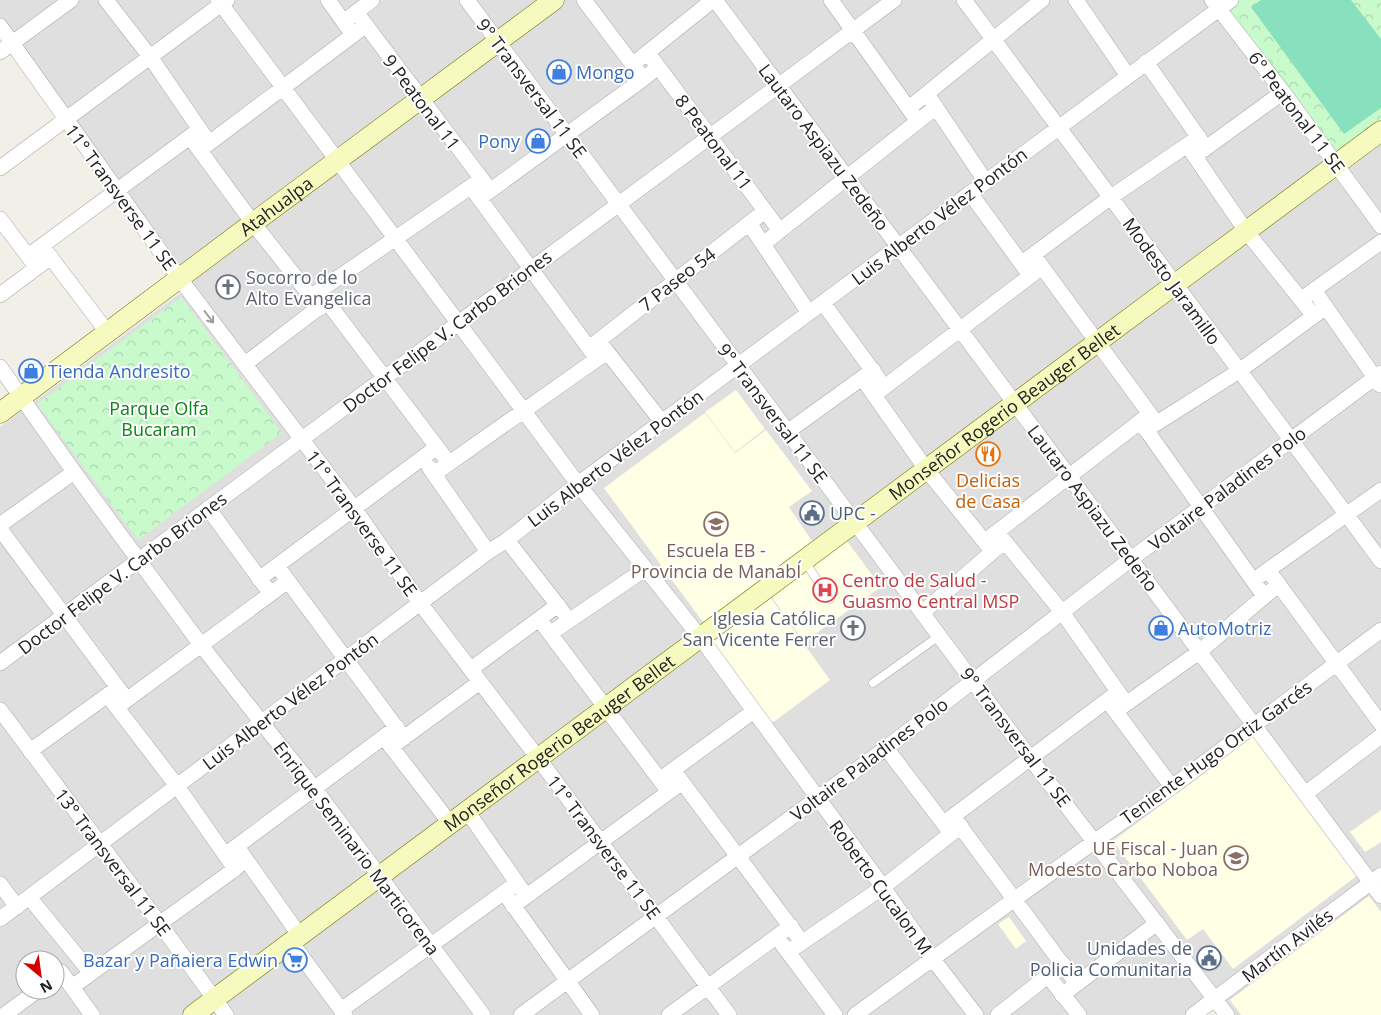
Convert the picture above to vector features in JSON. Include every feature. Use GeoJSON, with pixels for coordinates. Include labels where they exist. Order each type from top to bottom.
{"type":"FeatureCollection","features":[{"type":"Feature","properties":{"kind":"street"},"geometry":{"type":"LineString","coordinates":[[6,48],[71,0]]}},
{"type":"Feature","properties":{"kind":"street"},"geometry":{"type":"LineString","coordinates":[[106,0],[151,58],[195,133],[253,222],[385,378],[449,463]]}},
{"type":"Feature","properties":{"kind":"street","name":"9 Peatonal 11"},"geometry":{"type":"LineString","coordinates":[[328,0],[350,17],[359,30],[420,99],[481,189],[531,269],[598,350],[662,422]]}},
{"type":"Feature","properties":{"kind":"street"},"geometry":{"type":"LineString","coordinates":[[350,17],[372,0]]}},
{"type":"Feature","properties":{"kind":"street","name":"9° Transversal 11 SE"},"geometry":{"type":"LineString","coordinates":[[467,0],[1030,758],[1095,840],[1227,1015]]}},
{"type":"Feature","properties":{"kind":"street","name":"Atahualpa"},"geometry":{"type":"LineString","coordinates":[[0,413],[253,222],[554,0]]}},
{"type":"Feature","properties":{"kind":"street"},"geometry":{"type":"LineString","coordinates":[[584,0],[643,79]]}},
{"type":"Feature","properties":{"kind":"street"},"geometry":{"type":"LineString","coordinates":[[632,65],[714,0]]}},
{"type":"Feature","properties":{"kind":"street","name":"Lautaro Aspiazu Zedeño"},"geometry":{"type":"LineString","coordinates":[[714,0],[1305,794],[1376,878],[1381,896]]}},
{"type":"Feature","properties":{"kind":"street"},"geometry":{"type":"LineString","coordinates":[[831,0],[909,108],[917,122]]}},
{"type":"Feature","properties":{"kind":"street","name":"Doctor Felipe V. Carbo Briones"},"geometry":{"type":"LineString","coordinates":[[0,663],[894,0]]}},
{"type":"Feature","properties":{"kind":"street","name":"Modesto Jaramillo"},"geometry":{"type":"LineString","coordinates":[[964,0],[1381,561]]}},
{"type":"Feature","properties":{"kind":"street"},"geometry":{"type":"LineString","coordinates":[[909,108],[1042,0]]}},
{"type":"Feature","properties":{"kind":"street"},"geometry":{"type":"LineString","coordinates":[[1076,0],[1128,76]]}},
{"type":"Feature","properties":{"kind":"street"},"geometry":{"type":"LineString","coordinates":[[0,168],[151,58],[222,1],[284,88],[578,484],[700,637]]}},
{"type":"Feature","properties":{"kind":"street","name":"Luis Alberto Vélez Pontón"},"geometry":{"type":"LineString","coordinates":[[0,919],[488,552],[507,540],[578,484],[1059,128],[1220,3]]}},
{"type":"Feature","properties":{"kind":"street","name":"6° Peatonal 11 SE"},"geometry":{"type":"LineString","coordinates":[[1220,3],[1381,226]]}},
{"type":"Feature","properties":{"kind":"street","name":"11° Transverse 11 SE"},"geometry":{"type":"LineString","coordinates":[[0,26],[6,48],[67,120],[180,278],[354,508],[420,604],[538,758],[729,1015]]}},
{"type":"Feature","properties":{"kind":"street"},"geometry":{"type":"LineString","coordinates":[[204,146],[359,30]]}},
{"type":"Feature","properties":{"kind":"street","name":"8 Peatonal 11"},"geometry":{"type":"LineString","coordinates":[[648,52],[780,231]]}},
{"type":"Feature","properties":{"kind":"street"},"geometry":{"type":"LineString","coordinates":[[1146,62],[1246,231],[1301,300],[1320,312],[1379,379]]}},
{"type":"Feature","properties":{"kind":"street"},"geometry":{"type":"LineString","coordinates":[[245,364],[319,299],[396,238],[481,189],[567,134],[658,67]]}},
{"type":"Feature","properties":{"kind":"street"},"geometry":{"type":"LineString","coordinates":[[880,391],[960,330],[1110,197],[1197,146],[1283,92]]}},
{"type":"Feature","properties":{"kind":"street"},"geometry":{"type":"LineString","coordinates":[[927,93],[986,182]]}},
{"type":"Feature","properties":{"kind":"street"},"geometry":{"type":"LineString","coordinates":[[763,244],[936,107]]}},
{"type":"Feature","properties":{"kind":"street","name":"Monseñor Rogerio Beauger Bellet"},"geometry":{"type":"LineString","coordinates":[[193,1015],[220,1007],[295,939],[1381,131]]}},
{"type":"Feature","properties":{"kind":"street"},"geometry":{"type":"LineString","coordinates":[[0,295],[32,262],[46,252],[116,190],[195,133]]}},
{"type":"Feature","properties":{"kind":"street"},"geometry":{"type":"LineString","coordinates":[[970,193],[1097,342],[1201,507],[1264,596]]}},
{"type":"Feature","properties":{"kind":"street","name":"7 Paseo 54"},"geometry":{"type":"LineString","coordinates":[[434,474],[524,411],[598,350],[675,281],[765,211]]}},
{"type":"Feature","properties":{"kind":"street"},"geometry":{"type":"LineString","coordinates":[[0,219],[32,262]]}},
{"type":"Feature","properties":{"kind":"street"},"geometry":{"type":"LineString","coordinates":[[749,223],[809,313]]}},
{"type":"Feature","properties":{"kind":"street"},"geometry":{"type":"LineString","coordinates":[[1301,300],[1381,242]]}},
{"type":"Feature","properties":{"kind":"street"},"geometry":{"type":"LineString","coordinates":[[46,252],[108,333]]}},
{"type":"Feature","properties":{"kind":"street"},"geometry":{"type":"LineString","coordinates":[[1314,290],[1320,312]]}},
{"type":"Feature","properties":{"kind":"street"},"geometry":{"type":"LineString","coordinates":[[823,303],[867,374],[880,391],[926,468],[1062,612],[1172,787]]}},
{"type":"Feature","properties":{"kind":"street"},"geometry":{"type":"LineString","coordinates":[[922,613],[995,542],[1070,476],[1148,422],[1239,371],[1320,312]]}},
{"type":"Feature","properties":{"kind":"street","name":"Enrique Seminario Marticorena"},"geometry":{"type":"LineString","coordinates":[[0,367],[74,472],[201,645],[314,788],[483,1015]]}},
{"type":"Feature","properties":{"kind":"street"},"geometry":{"type":"LineString","coordinates":[[787,432],[867,374]]}},
{"type":"Feature","properties":{"kind":"street","name":"Voltaire Paladines Polo"},"geometry":{"type":"LineString","coordinates":[[522,1015],[886,748],[1131,559],[1291,440],[1379,379]]}},
{"type":"Feature","properties":{"kind":"street"},"geometry":{"type":"LineString","coordinates":[[260,578],[437,447]]}},
{"type":"Feature","properties":{"kind":"street"},"geometry":{"type":"LineString","coordinates":[[422,458],[488,552]]}},
{"type":"Feature","properties":{"kind":"street"},"geometry":{"type":"LineString","coordinates":[[0,525],[74,472]]}},
{"type":"Feature","properties":{"kind":"street"},"geometry":{"type":"LineString","coordinates":[[1254,581],[1381,490]]}},
{"type":"Feature","properties":{"kind":"street"},"geometry":{"type":"LineString","coordinates":[[208,508],[271,594]]}},
{"type":"Feature","properties":{"kind":"street"},"geometry":{"type":"LineString","coordinates":[[0,529],[5,546],[64,615],[176,786],[241,864],[349,1011],[431,945],[517,883]]}},
{"type":"Feature","properties":{"kind":"street"},"geometry":{"type":"LineString","coordinates":[[507,540],[570,622]]}},
{"type":"Feature","properties":{"kind":"street"},"geometry":{"type":"LineString","coordinates":[[277,566],[400,733]]}},
{"type":"Feature","properties":{"kind":"street"},"geometry":{"type":"LineString","coordinates":[[551,634],[645,569]]}},
{"type":"Feature","properties":{"kind":"street"},"geometry":{"type":"LineString","coordinates":[[1268,570],[1381,724]]}},
{"type":"Feature","properties":{"kind":"street"},"geometry":{"type":"LineString","coordinates":[[30,751],[201,645],[288,581]]}},
{"type":"Feature","properties":{"kind":"street"},"geometry":{"type":"LineString","coordinates":[[788,952],[883,887],[1030,758],[1199,652],[1279,584]]}},
{"type":"Feature","properties":{"kind":"street"},"geometry":{"type":"LineString","coordinates":[[471,669],[558,605]]}},
{"type":"Feature","properties":{"kind":"street"},"geometry":{"type":"LineString","coordinates":[[539,619],[664,786]]}},
{"type":"Feature","properties":{"kind":"street","name":"Teniente Hugo Ortiz Garcés"},"geometry":{"type":"LineString","coordinates":[[855,1015],[1095,840],[1172,787],[1381,630]]}},
{"type":"Feature","properties":{"kind":"street","name":"Roberto Cucalon M"},"geometry":{"type":"LineString","coordinates":[[700,637],[883,887],[932,958],[976,1015]]}},
{"type":"Feature","properties":{"kind":"street"},"geometry":{"type":"LineString","coordinates":[[230,850],[314,788],[480,682]]}},
{"type":"Feature","properties":{"kind":"street","name":"13° Transversal 11 SE"},"geometry":{"type":"LineString","coordinates":[[0,710],[220,1007]]}},
{"type":"Feature","properties":{"kind":"street"},"geometry":{"type":"LineString","coordinates":[[513,906],[600,842],[754,711]]}},
{"type":"Feature","properties":{"kind":"street"},"geometry":{"type":"LineString","coordinates":[[388,742],[450,823]]}},
{"type":"Feature","properties":{"kind":"street"},"geometry":{"type":"LineString","coordinates":[[1305,794],[1379,742]]}},
{"type":"Feature","properties":{"kind":"street"},"geometry":{"type":"LineString","coordinates":[[886,748],[1015,898],[1077,984]]}},
{"type":"Feature","properties":{"kind":"street"},"geometry":{"type":"LineString","coordinates":[[677,776],[802,942]]}},
{"type":"Feature","properties":{"kind":"street"},"geometry":{"type":"LineString","coordinates":[[467,811],[526,896]]}},
{"type":"Feature","properties":{"kind":"street"},"geometry":{"type":"LineString","coordinates":[[72,987],[241,864]]}},
{"type":"Feature","properties":{"kind":"street","name":"Martín Avilés"},"geometry":{"type":"LineString","coordinates":[[1193,1015],[1376,878]]}},
{"type":"Feature","properties":{"kind":"street"},"geometry":{"type":"LineString","coordinates":[[0,884],[17,907]]}},
{"type":"Feature","properties":{"kind":"street"},"geometry":{"type":"LineString","coordinates":[[504,893],[592,1015]]}},
{"type":"Feature","properties":{"kind":"street"},"geometry":{"type":"LineString","coordinates":[[29,897],[91,973]]}},
{"type":"Feature","properties":{"kind":"street"},"geometry":{"type":"LineString","coordinates":[[1062,995],[1157,923]]}},
{"type":"Feature","properties":{"kind":"street"},"geometry":{"type":"LineString","coordinates":[[669,1015],[790,926]]}},
{"type":"Feature","properties":{"kind":"street"},"geometry":{"type":"LineString","coordinates":[[777,936],[835,1015]]}},
{"type":"Feature","properties":{"kind":"street"},"geometry":{"type":"LineString","coordinates":[[65,970],[80,959]]}},
{"type":"Feature","properties":{"kind":"street"},"geometry":{"type":"LineString","coordinates":[[998,1015],[1063,964]]}},
{"type":"Feature","properties":{"kind":"street"},"geometry":{"type":"LineString","coordinates":[[1048,976],[1079,1015]]}},
{"type":"Feature","properties":{"kind":"street"},"geometry":{"type":"LineString","coordinates":[[65,981],[72,987],[92,1015]]}},
{"type":"Feature","properties":{"kind":"street"},"geometry":{"type":"LineString","coordinates":[[4,1015],[24,1000]]}},
{"type":"Feature","properties":{"kind":"lane"},"geometry":{"type":"LineString","coordinates":[[803,560],[830,599]]}},
{"type":"Feature","properties":{"kind":"lane"},"geometry":{"type":"LineString","coordinates":[[873,683],[939,636]]}},
{"type":"Feature","properties":{"kind":"shaded area"},"geometry":{"type":"Polygon","coordinates":[[[0,0],[1381,0],[1381,1015],[1233,1015],[1223,1001],[1204,1015],[0,1015],[0,427],[183,291],[0,40],[0,0]]]}},
{"type":"Feature","properties":{"kind":"shaded area"},"geometry":{"type":"Polygon","coordinates":[[[736,390],[765,429],[735,452],[705,412],[736,390]]]}},
{"type":"Feature","properties":{"kind":"shaded area","name":"Escuela EB - Provincia de ManabÍ"},"geometry":{"type":"Polygon","coordinates":[[[705,413],[735,453],[766,430],[812,491],[789,507],[812,541],[703,622],[604,488],[705,413]]]}},
{"type":"Feature","properties":{"kind":"shaded area","name":"Centro de Salud - Guasmo Central MSP"},"geometry":{"type":"Polygon","coordinates":[[[844,537],[881,587],[804,642],[769,593],[844,537]]]}},
{"type":"Feature","properties":{"kind":"shaded area"},"geometry":{"type":"Polygon","coordinates":[[[768,594],[830,680],[772,723],[710,639],[768,594]]]}},
{"type":"Feature","properties":{"kind":"shaded area","name":"UE Fiscal - Juan Modesto Carbo Noboa"},"geometry":{"type":"Polygon","coordinates":[[[1253,736],[1358,875],[1233,969],[1203,929],[1187,940],[1113,841],[1253,736]]]}},
{"type":"Feature","properties":{"kind":"shaded area"},"geometry":{"type":"Polygon","coordinates":[[[1381,810],[1381,842],[1365,852],[1350,832],[1381,810]]]}},
{"type":"Feature","properties":{"kind":"shaded area"},"geometry":{"type":"Polygon","coordinates":[[[1369,896],[1381,912],[1381,1015],[1241,1015],[1230,1000],[1369,896]]]}},
{"type":"Feature","properties":{"kind":"shaded area"},"geometry":{"type":"Polygon","coordinates":[[[1009,917],[1026,941],[1016,949],[998,924],[1009,917]]]}},
{"type":"Feature","properties":{"kind":"green space"},"geometry":{"type":"Polygon","coordinates":[[[1239,0],[1381,0],[1381,120],[1333,156],[1224,12],[1239,0]]]}},
{"type":"Feature","properties":{"kind":"green space"},"geometry":{"type":"Polygon","coordinates":[[[1261,0],[1351,0],[1381,39],[1381,108],[1344,134],[1251,7],[1261,0]]]}},
{"type":"Feature","properties":{"kind":"green space","name":"Parque Olfa Bucaram"},"geometry":{"type":"Polygon","coordinates":[[[181,297],[282,433],[138,540],[37,404],[181,297]]]}},
{"type":"Feature","properties":{"kind":"place","name":"Mongo"},"geometry":{"type":"Point","coordinates":[559,72]}},
{"type":"Feature","properties":{"kind":"place","name":"Pony"},"geometry":{"type":"Point","coordinates":[538,141]}},
{"type":"Feature","properties":{"kind":"place","name":"Socorro de lo Alto Evangelica"},"geometry":{"type":"Point","coordinates":[228,287]}},
{"type":"Feature","properties":{"kind":"place","name":"Tienda Andresito"},"geometry":{"type":"Point","coordinates":[31,371]}},
{"type":"Feature","properties":{"kind":"place","name":"Delicias de Casa"},"geometry":{"type":"Point","coordinates":[988,454]}},
{"type":"Feature","properties":{"kind":"place","name":"UPC -"},"geometry":{"type":"Point","coordinates":[812,513]}},
{"type":"Feature","properties":{"kind":"place","name":"Escuela EB - Provincia de ManabÍ"},"geometry":{"type":"Point","coordinates":[716,524]}},
{"type":"Feature","properties":{"kind":"place","name":"Centro de Salud - Guasmo Central MSP"},"geometry":{"type":"Point","coordinates":[825,590]}},
{"type":"Feature","properties":{"kind":"place","name":"Iglesia Católica San Vicente Ferrer"},"geometry":{"type":"Point","coordinates":[853,628]}},
{"type":"Feature","properties":{"kind":"place","name":"AutoMotriz"},"geometry":{"type":"Point","coordinates":[1161,628]}},
{"type":"Feature","properties":{"kind":"place","name":"UE Fiscal - Juan Modesto Carbo Noboa"},"geometry":{"type":"Point","coordinates":[1236,858]}},
{"type":"Feature","properties":{"kind":"place","name":"Unidades de Policia Comunitaria"},"geometry":{"type":"Point","coordinates":[1209,958]}},
{"type":"Feature","properties":{"kind":"place","name":"Bazar y Pañaiera Edwin"},"geometry":{"type":"Point","coordinates":[295,960]}}]}
